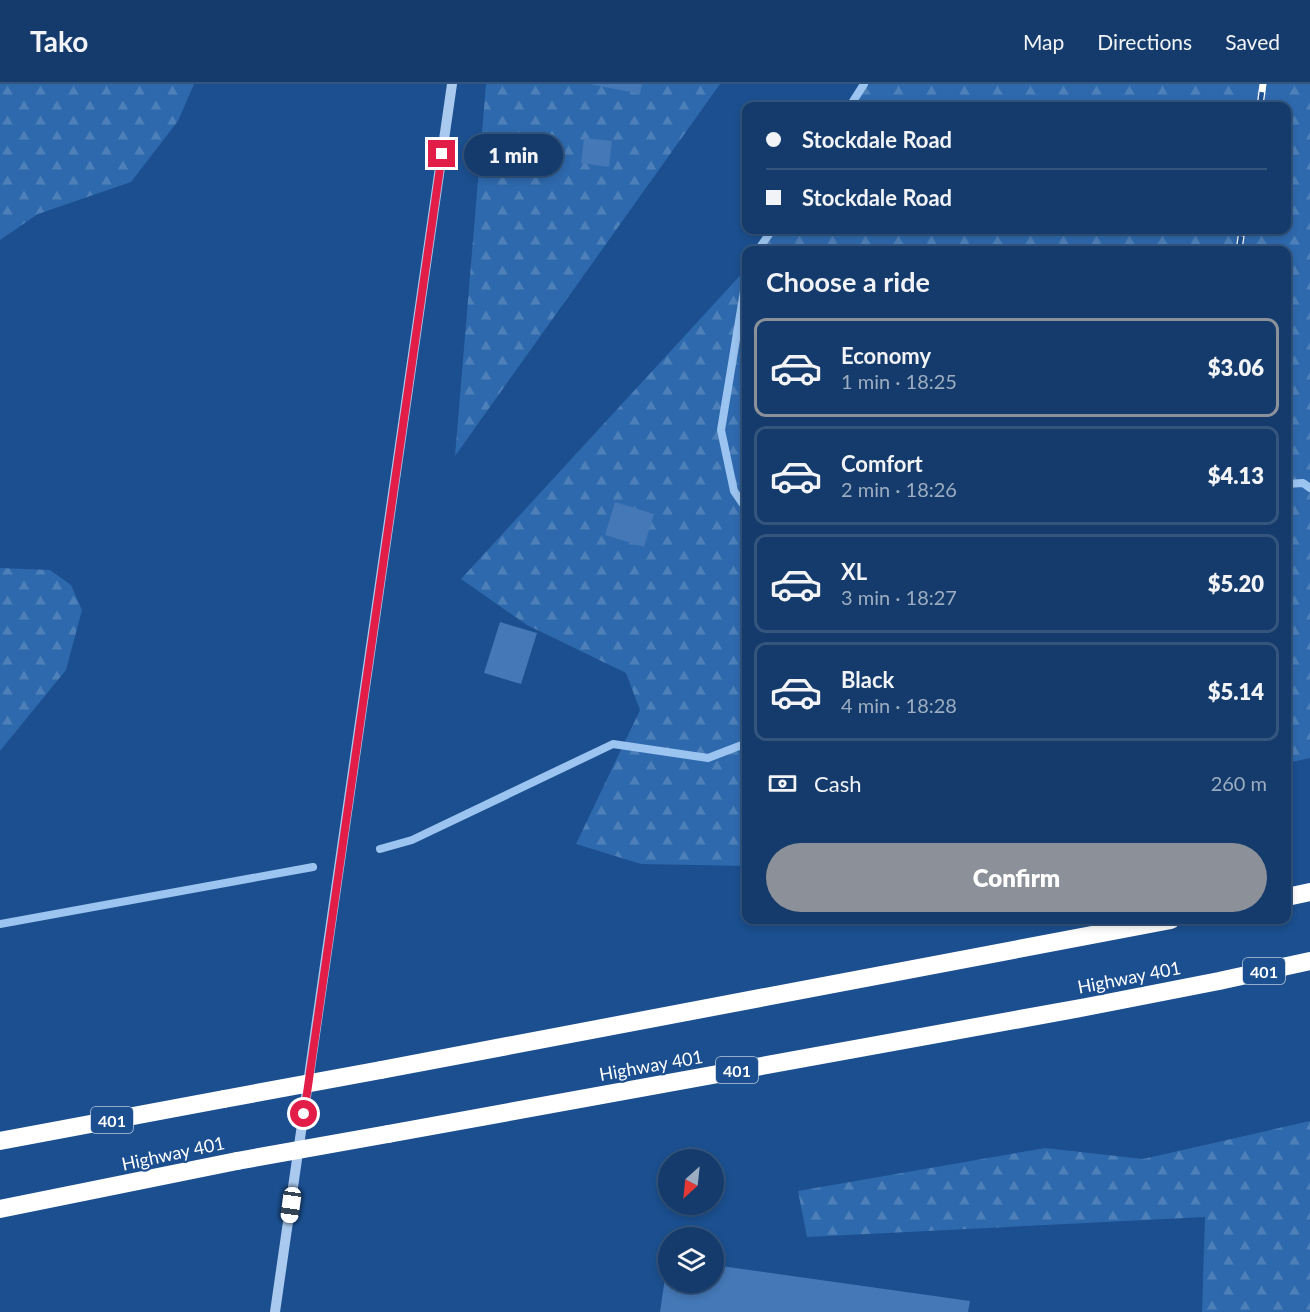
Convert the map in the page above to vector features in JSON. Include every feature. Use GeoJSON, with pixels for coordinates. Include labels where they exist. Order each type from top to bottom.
{"type":"FeatureCollection","features":[{"type":"Feature","properties":{"kind":"highway"},"geometry":{"type":"LineString","coordinates":[[1291,896],[1310,892]]}},
{"type":"Feature","properties":{"kind":"highway","name":"401"},"geometry":{"type":"LineString","coordinates":[[0,1141],[1149,924]]}},
{"type":"Feature","properties":{"kind":"highway","name":"Highway 401"},"geometry":{"type":"LineString","coordinates":[[0,1209],[237,1161],[1086,1007],[1310,961]]}},
{"type":"Feature","properties":{"kind":"street"},"geometry":{"type":"LineString","coordinates":[[275,1312],[452,84]]}},
{"type":"Feature","properties":{"kind":"green space"},"geometry":{"type":"Polygon","coordinates":[[[0,84],[194,84],[178,121],[131,182],[38,214],[0,240],[0,84]]]}},
{"type":"Feature","properties":{"kind":"green space"},"geometry":{"type":"Polygon","coordinates":[[[486,84],[720,84],[455,456],[486,84]]]}},
{"type":"Feature","properties":{"kind":"green space"},"geometry":{"type":"Polygon","coordinates":[[[864,84],[1310,84],[1310,758],[1291,762],[1291,246],[761,246],[769,234],[1291,234],[1291,102],[853,102],[864,84]]]}},
{"type":"Feature","properties":{"kind":"green space"},"geometry":{"type":"Polygon","coordinates":[[[742,273],[742,866],[641,864],[576,844],[640,710],[626,673],[527,625],[461,579],[742,273]]]}},
{"type":"Feature","properties":{"kind":"green space"},"geometry":{"type":"Polygon","coordinates":[[[0,568],[50,570],[71,585],[82,610],[66,670],[0,751],[0,568]]]}},
{"type":"Feature","properties":{"kind":"green space"},"geometry":{"type":"Polygon","coordinates":[[[1310,1121],[1310,1312],[1202,1312],[1205,1217],[807,1237],[798,1191],[1045,1148],[1143,1159],[1310,1121]]]}},
{"type":"Feature","properties":{"kind":"building"},"geometry":{"type":"Polygon","coordinates":[[[590,84],[642,84],[640,94],[590,84]]]}},
{"type":"Feature","properties":{"kind":"building"},"geometry":{"type":"Polygon","coordinates":[[[584,138],[612,141],[609,167],[581,163],[584,138]]]}},
{"type":"Feature","properties":{"kind":"building"},"geometry":{"type":"Polygon","coordinates":[[[615,502],[654,514],[644,547],[605,535],[615,502]]]}},
{"type":"Feature","properties":{"kind":"building"},"geometry":{"type":"Polygon","coordinates":[[[500,622],[537,633],[521,684],[484,673],[500,622]]]}},
{"type":"Feature","properties":{"kind":"building"},"geometry":{"type":"Polygon","coordinates":[[[724,1266],[970,1301],[968,1312],[660,1312],[663,1293],[724,1293],[724,1266]]]}},
{"type":"Feature","properties":{"kind":"waterway"},"geometry":{"type":"LineString","coordinates":[[853,102],[864,84]]}},
{"type":"Feature","properties":{"kind":"waterway"},"geometry":{"type":"LineString","coordinates":[[761,246],[769,234]]}},
{"type":"Feature","properties":{"kind":"waterway"},"geometry":{"type":"LineString","coordinates":[[742,303],[721,430],[734,491],[742,503]]}},
{"type":"Feature","properties":{"kind":"waterway"},"geometry":{"type":"LineString","coordinates":[[1291,484],[1303,483],[1310,488]]}},
{"type":"Feature","properties":{"kind":"waterway"},"geometry":{"type":"LineString","coordinates":[[380,849],[412,840],[613,744],[708,758],[742,745]]}},
{"type":"Feature","properties":{"kind":"waterway"},"geometry":{"type":"LineString","coordinates":[[0,924],[313,867]]}},
{"type":"Feature","properties":{"kind":"railway"},"geometry":{"type":"LineString","coordinates":[[1261,102],[1263,84]]}},
{"type":"Feature","properties":{"kind":"railway"},"geometry":{"type":"LineString","coordinates":[[1240,246],[1241,234]]}},
{"type":"Feature","properties":{"kind":"route"},"geometry":{"type":"LineString","coordinates":[[304,1114],[442,154]]}}]}
